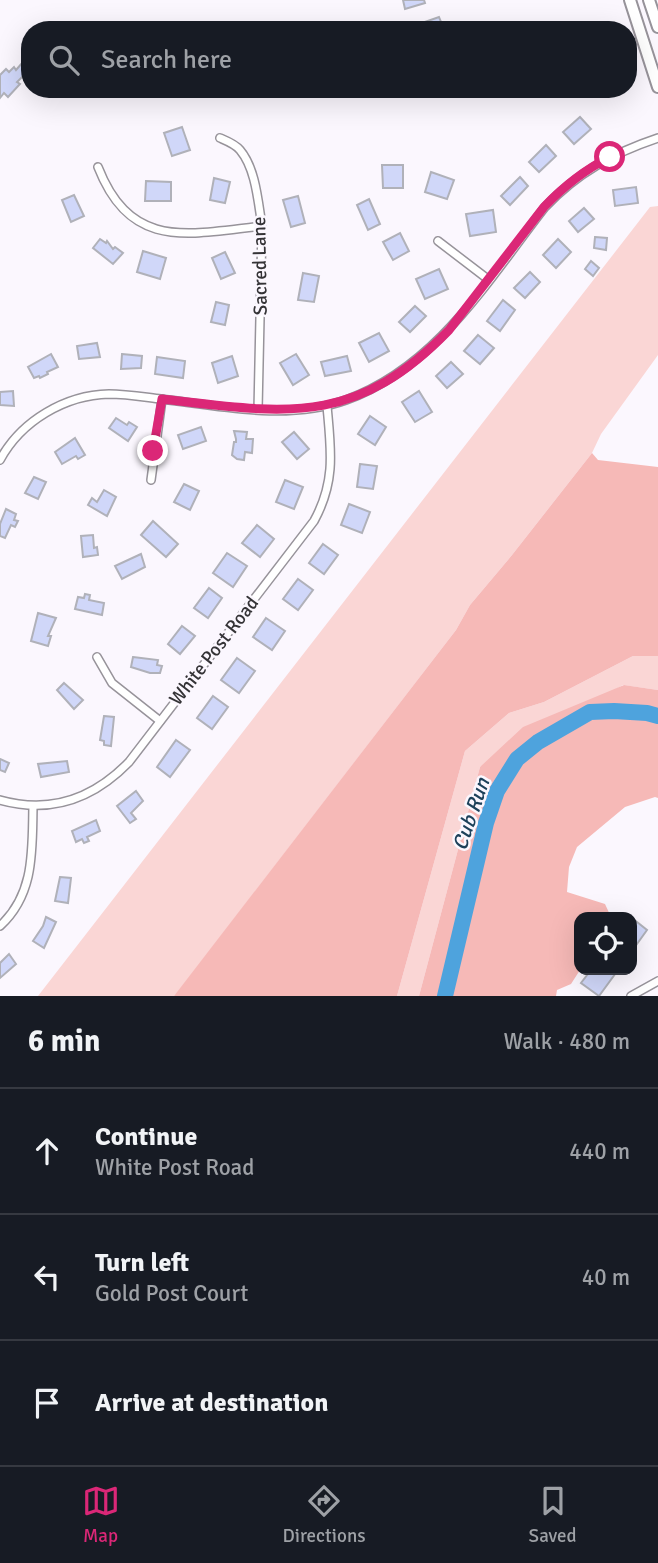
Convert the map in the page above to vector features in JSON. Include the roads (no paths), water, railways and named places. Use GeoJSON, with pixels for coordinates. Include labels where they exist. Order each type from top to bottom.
{"type":"FeatureCollection","features":[{"type":"Feature","properties":{"kind":"main road"},"geometry":{"type":"LineString","coordinates":[[630,0],[637,21]]}},
{"type":"Feature","properties":{"kind":"main road"},"geometry":{"type":"LineString","coordinates":[[649,0],[658,27]]}},
{"type":"Feature","properties":{"kind":"main road"},"geometry":{"type":"LineString","coordinates":[[637,22],[658,87]]}},
{"type":"Feature","properties":{"kind":"street","name":"Sacred Lane"},"geometry":{"type":"LineString","coordinates":[[220,138],[235,146],[246,159],[258,199],[262,226],[258,410]]}},
{"type":"Feature","properties":{"kind":"street"},"geometry":{"type":"LineString","coordinates":[[1,455],[35,420],[69,402],[109,394],[258,410],[295,410],[327,406],[375,388],[411,365],[449,330],[544,207],[575,177],[610,157],[658,138]]}},
{"type":"Feature","properties":{"kind":"street"},"geometry":{"type":"LineString","coordinates":[[98,167],[106,188],[119,205],[134,219],[153,229],[178,234],[262,226]]}},
{"type":"Feature","properties":{"kind":"street"},"geometry":{"type":"LineString","coordinates":[[438,241],[489,279]]}},
{"type":"Feature","properties":{"kind":"street"},"geometry":{"type":"LineString","coordinates":[[151,480],[162,399]]}},
{"type":"Feature","properties":{"kind":"street","name":"White Post Road"},"geometry":{"type":"LineString","coordinates":[[0,800],[33,807],[69,802],[103,785],[129,762],[318,513],[327,490],[331,468],[327,406]]}},
{"type":"Feature","properties":{"kind":"street"},"geometry":{"type":"LineString","coordinates":[[97,657],[111,682],[160,721]]}},
{"type":"Feature","properties":{"kind":"street"},"geometry":{"type":"LineString","coordinates":[[0,926],[17,905],[28,881],[32,864],[33,807]]}},
{"type":"Feature","properties":{"kind":"street"},"geometry":{"type":"LineString","coordinates":[[631,996],[658,981]]}},
{"type":"Feature","properties":{"kind":"waterway","name":"Cub Run"},"geometry":{"type":"LineString","coordinates":[[445,996],[486,823],[497,791],[517,759],[538,742],[590,712],[614,711],[658,716]]}}]}
